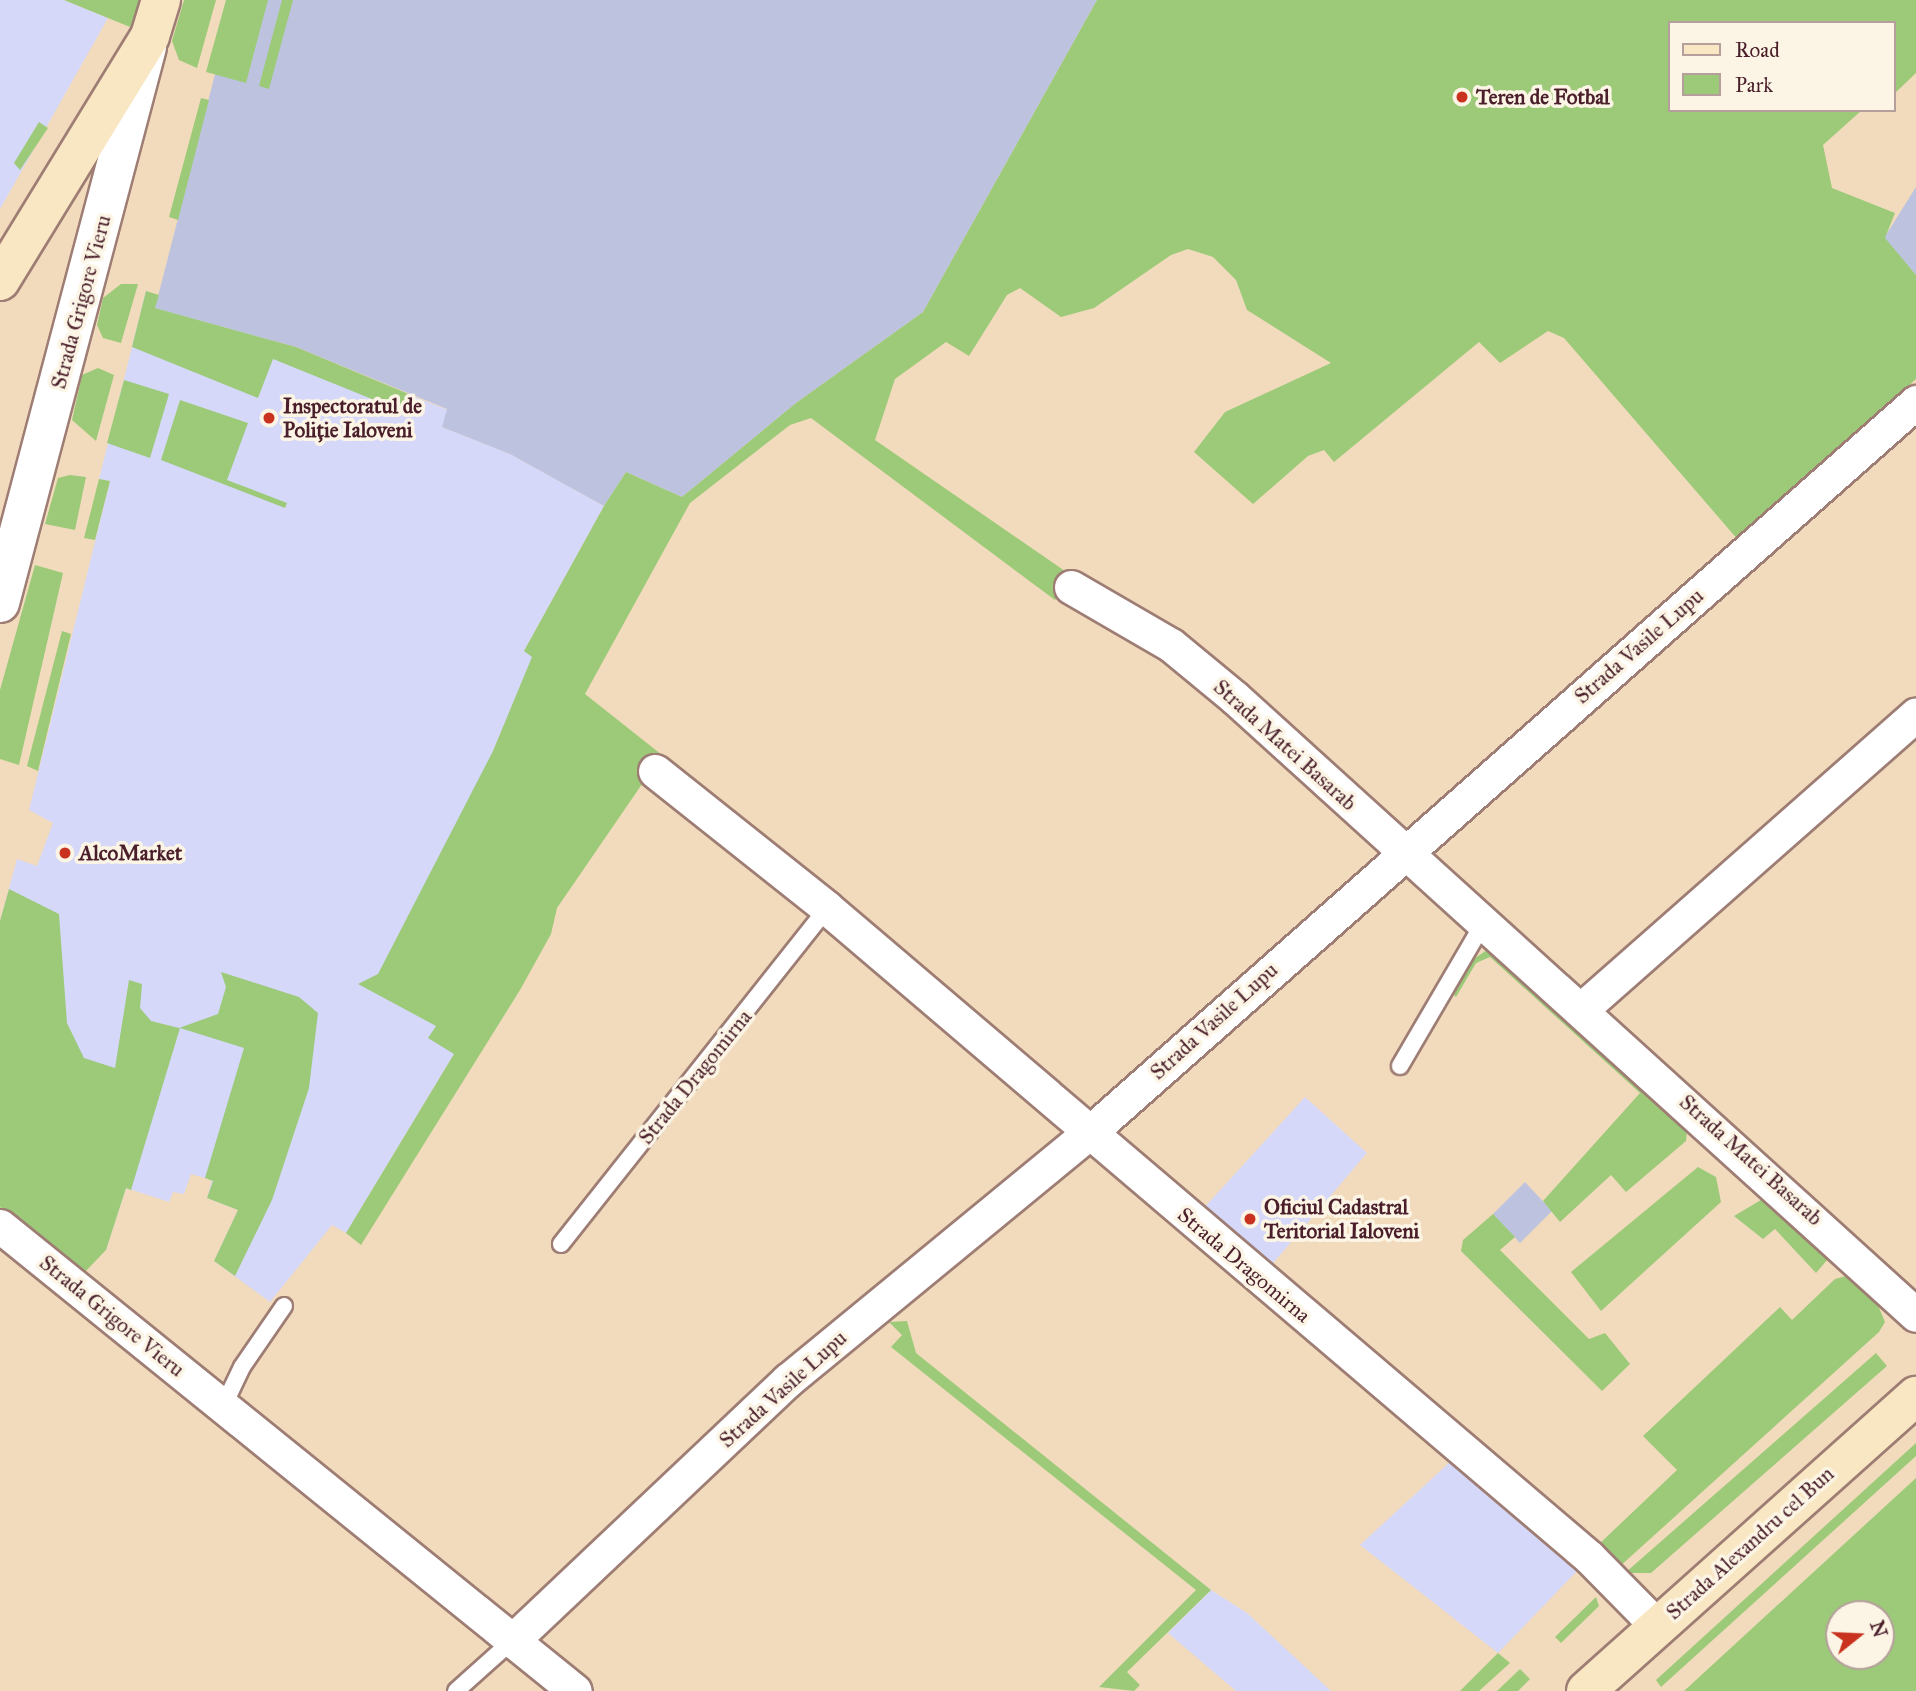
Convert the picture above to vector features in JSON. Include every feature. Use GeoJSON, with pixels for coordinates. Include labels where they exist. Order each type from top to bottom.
{"type":"FeatureCollection","features":[{"type":"Feature","properties":{"kind":"main road"},"geometry":{"type":"LineString","coordinates":[[0,281],[156,18]]}},
{"type":"Feature","properties":{"kind":"main road","name":"Strada Alexandru cel Bun"},"geometry":{"type":"LineString","coordinates":[[1586,1691],[1916,1396]]}},
{"type":"Feature","properties":{"kind":"street","name":"Strada Grigore Vieru"},"geometry":{"type":"LineString","coordinates":[[0,603],[156,18]]}},
{"type":"Feature","properties":{"kind":"street","name":"Strada Vasile Lupu"},"geometry":{"type":"LineString","coordinates":[[512,1641],[788,1380],[1089,1133],[1403,851],[1916,402]]}},
{"type":"Feature","properties":{"kind":"street","name":"Strada Matei Basarab"},"geometry":{"type":"LineString","coordinates":[[1071,587],[1171,645],[1583,1008],[1916,1315]]}},
{"type":"Feature","properties":{"kind":"street"},"geometry":{"type":"LineString","coordinates":[[1583,1008],[1916,714]]}},
{"type":"Feature","properties":{"kind":"street","name":"Strada Dragomirna"},"geometry":{"type":"LineString","coordinates":[[656,771],[827,908],[1589,1557],[1657,1626]]}},
{"type":"Feature","properties":{"kind":"street","name":"Strada Grigore Vieru"},"geometry":{"type":"LineString","coordinates":[[0,1226],[223,1407]]}},
{"type":"Feature","properties":{"kind":"street"},"geometry":{"type":"LineString","coordinates":[[223,1407],[575,1691]]}},
{"type":"Feature","properties":{"kind":"lane","name":"Strada Dragomirna"},"geometry":{"type":"LineString","coordinates":[[561,1244],[827,908]]}},
{"type":"Feature","properties":{"kind":"lane"},"geometry":{"type":"LineString","coordinates":[[1400,1066],[1484,922]]}},
{"type":"Feature","properties":{"kind":"lane"},"geometry":{"type":"LineString","coordinates":[[223,1407],[242,1367],[284,1306]]}},
{"type":"Feature","properties":{"kind":"lane","name":"Strada Vasile Lupu"},"geometry":{"type":"LineString","coordinates":[[456,1691],[512,1641]]}},
{"type":"Feature","properties":{"kind":"shaded area"},"geometry":{"type":"Polygon","coordinates":[[[0,0],[64,0],[108,18],[0,209],[0,0]]]}},
{"type":"Feature","properties":{"kind":"shaded area"},"geometry":{"type":"Polygon","coordinates":[[[234,0],[1097,0],[923,312],[796,403],[682,497],[626,472],[604,506],[510,454],[442,427],[447,409],[296,347],[155,308],[234,0]]]}},
{"type":"Feature","properties":{"kind":"shaded area"},"geometry":{"type":"Polygon","coordinates":[[[1916,187],[1916,275],[1884,238],[1916,187]]]}},
{"type":"Feature","properties":{"kind":"shaded area"},"geometry":{"type":"Polygon","coordinates":[[[146,291],[448,410],[442,427],[510,454],[604,506],[524,651],[533,656],[493,751],[454,1054],[346,1233],[332,1225],[270,1302],[214,1261],[238,1210],[207,1198],[212,1180],[191,1174],[184,1194],[173,1192],[169,1202],[126,1188],[106,1250],[0,1207],[0,921],[17,859],[37,866],[53,823],[29,810],[110,481],[99,479],[146,291]]]}},
{"type":"Feature","properties":{"kind":"shaded area"},"geometry":{"type":"Polygon","coordinates":[[[1305,1097],[1367,1153],[1269,1268],[1202,1210],[1305,1097]]]}},
{"type":"Feature","properties":{"kind":"shaded area"},"geometry":{"type":"Polygon","coordinates":[[[1525,1182],[1552,1211],[1520,1243],[1493,1214],[1525,1182]]]}},
{"type":"Feature","properties":{"kind":"shaded area"},"geometry":{"type":"Polygon","coordinates":[[[1450,1462],[1579,1569],[1498,1653],[1360,1545],[1450,1462]]]}},
{"type":"Feature","properties":{"kind":"shaded area"},"geometry":{"type":"Polygon","coordinates":[[[1211,1590],[1247,1613],[1331,1691],[1236,1691],[1168,1633],[1211,1590]]]}},
{"type":"Feature","properties":{"kind":"green space"},"geometry":{"type":"Polygon","coordinates":[[[64,0],[141,0],[130,27],[64,0]]]}},
{"type":"Feature","properties":{"kind":"green space"},"geometry":{"type":"Polygon","coordinates":[[[184,0],[216,0],[197,68],[179,60],[172,41],[184,0]]]}},
{"type":"Feature","properties":{"kind":"green space"},"geometry":{"type":"Polygon","coordinates":[[[226,0],[268,0],[246,83],[206,72],[226,0]]]}},
{"type":"Feature","properties":{"kind":"green space"},"geometry":{"type":"Polygon","coordinates":[[[282,0],[293,0],[269,89],[259,86],[282,0]]]}},
{"type":"Feature","properties":{"kind":"green space"},"geometry":{"type":"Polygon","coordinates":[[[1097,0],[1916,0],[1916,73],[1895,93],[1895,21],[1668,21],[1668,112],[1860,112],[1823,145],[1832,188],[1895,213],[1885,238],[1916,275],[1916,379],[1739,541],[1564,338],[1548,331],[1500,363],[1479,342],[1334,462],[1324,450],[1308,456],[1253,504],[1194,452],[1225,412],[1331,363],[1247,310],[1236,280],[1213,257],[1188,249],[1171,255],[1094,308],[1061,317],[1020,288],[1007,295],[969,356],[946,342],[895,379],[875,440],[1075,578],[1055,600],[811,418],[790,425],[690,503],[585,694],[662,755],[557,908],[551,934],[520,990],[361,1245],[346,1233],[454,1054],[428,1038],[436,1026],[358,984],[378,974],[493,751],[532,657],[524,651],[604,506],[626,472],[682,497],[796,403],[923,312],[1097,0]]]}},
{"type":"Feature","properties":{"kind":"green space"},"geometry":{"type":"Polygon","coordinates":[[[201,98],[209,100],[178,220],[169,217],[201,98]]]}},
{"type":"Feature","properties":{"kind":"green space"},"geometry":{"type":"Polygon","coordinates":[[[39,122],[48,128],[20,170],[14,163],[39,122]]]}},
{"type":"Feature","properties":{"kind":"green space"},"geometry":{"type":"Polygon","coordinates":[[[121,284],[138,284],[121,343],[103,338],[97,325],[103,298],[121,284]]]}},
{"type":"Feature","properties":{"kind":"green space"},"geometry":{"type":"Polygon","coordinates":[[[146,291],[159,295],[155,308],[296,347],[411,395],[404,412],[273,359],[258,398],[132,347],[146,291]]]}},
{"type":"Feature","properties":{"kind":"green space"},"geometry":{"type":"Polygon","coordinates":[[[98,368],[114,375],[96,441],[72,420],[82,375],[98,368]]]}},
{"type":"Feature","properties":{"kind":"green space"},"geometry":{"type":"Polygon","coordinates":[[[124,380],[169,394],[150,458],[107,443],[124,380]]]}},
{"type":"Feature","properties":{"kind":"green space"},"geometry":{"type":"Polygon","coordinates":[[[180,400],[248,423],[227,480],[287,503],[285,508],[161,460],[180,400]]]}},
{"type":"Feature","properties":{"kind":"green space"},"geometry":{"type":"Polygon","coordinates":[[[70,475],[86,477],[75,530],[45,524],[58,478],[70,475]]]}},
{"type":"Feature","properties":{"kind":"green space"},"geometry":{"type":"Polygon","coordinates":[[[99,479],[110,481],[95,540],[84,538],[99,479]]]}},
{"type":"Feature","properties":{"kind":"green space"},"geometry":{"type":"Polygon","coordinates":[[[35,565],[63,573],[19,765],[0,759],[0,690],[35,565]]]}},
{"type":"Feature","properties":{"kind":"green space"},"geometry":{"type":"Polygon","coordinates":[[[62,631],[71,634],[38,771],[27,766],[62,631]]]}},
{"type":"Feature","properties":{"kind":"green space"},"geometry":{"type":"Polygon","coordinates":[[[9,889],[59,914],[67,1023],[84,1058],[115,1068],[129,980],[142,984],[140,1008],[151,1021],[179,1028],[218,1014],[226,987],[221,972],[299,997],[318,1013],[309,1088],[272,1200],[235,1276],[214,1261],[238,1210],[207,1198],[213,1181],[205,1178],[244,1048],[180,1028],[131,1190],[126,1188],[106,1250],[84,1273],[0,1207],[0,921],[9,889]]]}},
{"type":"Feature","properties":{"kind":"green space"},"geometry":{"type":"Polygon","coordinates":[[[1493,946],[1687,1131],[1686,1141],[1626,1192],[1611,1175],[1560,1222],[1543,1201],[1640,1093],[1490,957],[1476,963],[1456,997],[1452,993],[1469,962],[1493,946]]]}},
{"type":"Feature","properties":{"kind":"green space"},"geometry":{"type":"Polygon","coordinates":[[[1698,1167],[1716,1177],[1721,1202],[1601,1311],[1571,1272],[1698,1167]]]}},
{"type":"Feature","properties":{"kind":"green space"},"geometry":{"type":"Polygon","coordinates":[[[1766,1197],[1833,1253],[1816,1273],[1775,1229],[1763,1239],[1734,1216],[1766,1197]]]}},
{"type":"Feature","properties":{"kind":"green space"},"geometry":{"type":"Polygon","coordinates":[[[1493,1214],[1515,1237],[1500,1250],[1589,1339],[1605,1333],[1630,1364],[1602,1391],[1461,1251],[1463,1240],[1493,1214]]]}},
{"type":"Feature","properties":{"kind":"green space"},"geometry":{"type":"Polygon","coordinates":[[[1853,1274],[1877,1303],[1885,1322],[1879,1332],[1618,1568],[1596,1547],[1677,1470],[1643,1436],[1780,1307],[1792,1320],[1835,1279],[1853,1274]]]}},
{"type":"Feature","properties":{"kind":"green space"},"geometry":{"type":"Polygon","coordinates":[[[907,1321],[916,1353],[1211,1590],[1127,1672],[1140,1685],[1134,1691],[1099,1687],[1196,1590],[891,1347],[902,1335],[889,1322],[907,1321]]]}},
{"type":"Feature","properties":{"kind":"green space"},"geometry":{"type":"Polygon","coordinates":[[[1876,1353],[1887,1366],[1651,1573],[1625,1573],[1876,1353]]]}},
{"type":"Feature","properties":{"kind":"green space"},"geometry":{"type":"Polygon","coordinates":[[[1916,1443],[1916,1456],[1661,1687],[1656,1680],[1916,1443]]]}},
{"type":"Feature","properties":{"kind":"green space"},"geometry":{"type":"Polygon","coordinates":[[[1916,1478],[1916,1691],[1684,1691],[1916,1478]]]}},
{"type":"Feature","properties":{"kind":"green space"},"geometry":{"type":"Polygon","coordinates":[[[1596,1597],[1599,1606],[1561,1643],[1555,1637],[1596,1597]]]}},
{"type":"Feature","properties":{"kind":"green space"},"geometry":{"type":"Polygon","coordinates":[[[1498,1653],[1510,1663],[1479,1691],[1460,1691],[1498,1653]]]}},
{"type":"Feature","properties":{"kind":"green space"},"geometry":{"type":"Polygon","coordinates":[[[1520,1669],[1530,1679],[1518,1691],[1497,1691],[1520,1669]]]}},
{"type":"Feature","properties":{"kind":"place","name":"Teren de Fotbal"},"geometry":{"type":"Point","coordinates":[1462,97]}},
{"type":"Feature","properties":{"kind":"place","name":"Inspectoratul de Poliție Ialoveni"},"geometry":{"type":"Point","coordinates":[269,418]}},
{"type":"Feature","properties":{"kind":"place","name":"AlcoMarket"},"geometry":{"type":"Point","coordinates":[65,853]}},
{"type":"Feature","properties":{"kind":"place","name":"Oficiul Cadastral Teritorial Ialoveni"},"geometry":{"type":"Point","coordinates":[1250,1219]}}]}
